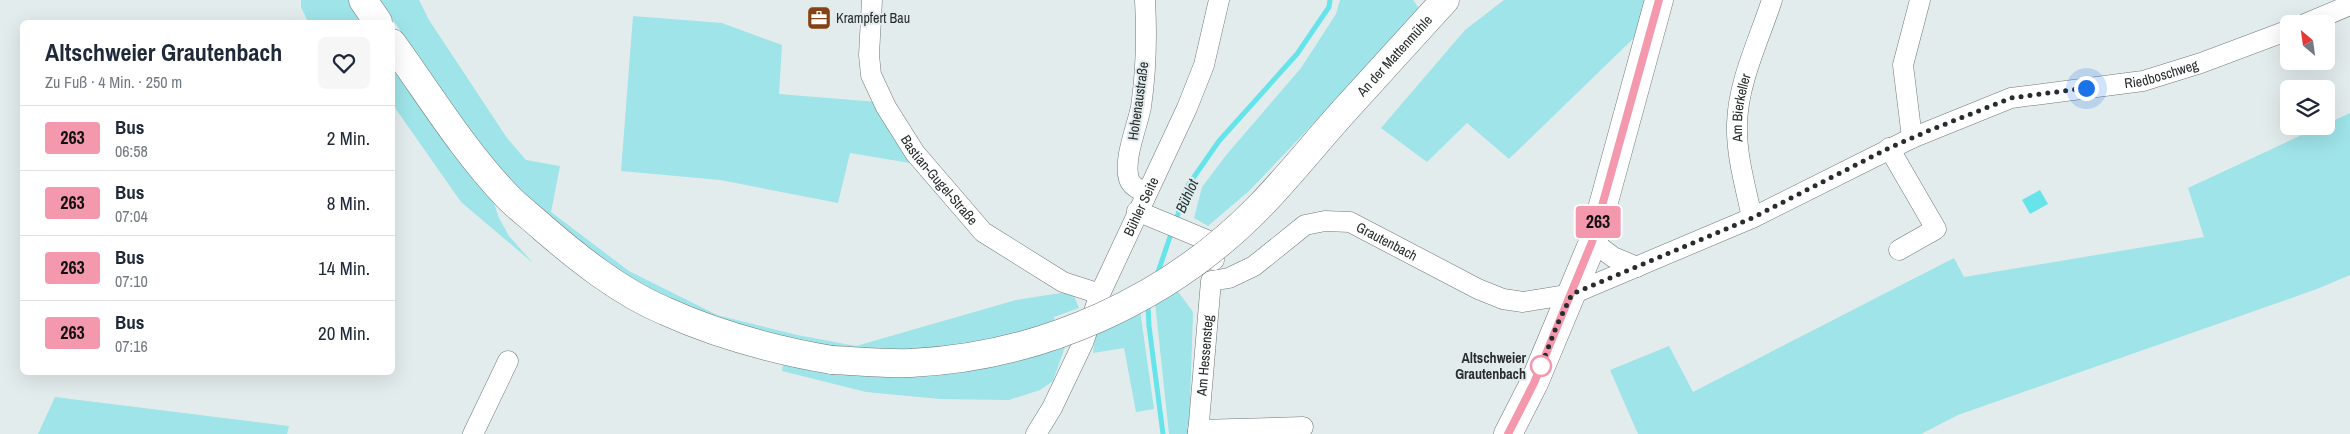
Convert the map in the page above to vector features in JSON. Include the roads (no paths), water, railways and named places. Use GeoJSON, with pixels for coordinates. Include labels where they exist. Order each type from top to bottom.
{"type":"FeatureCollection","features":[{"type":"Feature","properties":{"kind":"main road"},"geometry":{"type":"LineString","coordinates":[[363,0],[377,20]]}},
{"type":"Feature","properties":{"kind":"main road","name":"An der Mattenmühle"},"geometry":{"type":"LineString","coordinates":[[395,47],[461,139],[507,196],[560,243],[605,276],[664,311],[715,332],[778,350],[832,360],[911,363],[983,354],[1044,340],[1089,323],[1151,291],[1220,242],[1261,205],[1445,0]]}},
{"type":"Feature","properties":{"kind":"main road"},"geometry":{"type":"LineString","coordinates":[[1508,434],[1534,383],[1592,242],[1659,0]]}},
{"type":"Feature","properties":{"kind":"street","name":"Bastian-Gugel-Straße"},"geometry":{"type":"LineString","coordinates":[[872,0],[869,55],[871,75],[886,107],[915,153],[983,232],[1063,282],[1100,294]]}},
{"type":"Feature","properties":{"kind":"street","name":"Hohenaustraße"},"geometry":{"type":"LineString","coordinates":[[1145,0],[1145,61],[1141,106],[1127,168],[1130,181],[1146,192]]}},
{"type":"Feature","properties":{"kind":"street","name":"Bühler Seite"},"geometry":{"type":"LineString","coordinates":[[1036,434],[1052,408],[1083,343],[1100,294],[1146,192],[1187,108],[1204,65],[1219,0]]}},
{"type":"Feature","properties":{"kind":"street","name":"Am Bierkeller"},"geometry":{"type":"LineString","coordinates":[[1752,218],[1738,146],[1737,123],[1740,94],[1772,0]]}},
{"type":"Feature","properties":{"kind":"street"},"geometry":{"type":"LineString","coordinates":[[1912,138],[1903,65],[1920,0]]}},
{"type":"Feature","properties":{"kind":"street"},"geometry":{"type":"LineString","coordinates":[[2322,8],[2350,5]]}},
{"type":"Feature","properties":{"kind":"street","name":"Riedboschweg"},"geometry":{"type":"LineString","coordinates":[[1572,294],[1752,218],[1889,148],[2011,98],[2143,81],[2201,64],[2280,33]]}},
{"type":"Feature","properties":{"kind":"street"},"geometry":{"type":"LineString","coordinates":[[1889,148],[1936,229],[1899,250]]}},
{"type":"Feature","properties":{"kind":"street"},"geometry":{"type":"LineString","coordinates":[[1137,212],[1209,241],[1214,260]]}},
{"type":"Feature","properties":{"kind":"street","name":"Grautenbach"},"geometry":{"type":"LineString","coordinates":[[1211,281],[1229,278],[1254,266],[1306,225],[1325,221],[1350,222],[1478,289],[1503,299],[1523,302],[1572,294]]}},
{"type":"Feature","properties":{"kind":"street"},"geometry":{"type":"LineString","coordinates":[[1592,242],[1613,257],[1637,267]]}},
{"type":"Feature","properties":{"kind":"street","name":"Am Hessensteg"},"geometry":{"type":"LineString","coordinates":[[1211,281],[1198,432],[1303,427]]}},
{"type":"Feature","properties":{"kind":"street"},"geometry":{"type":"LineString","coordinates":[[473,434],[508,361]]}},
{"type":"Feature","properties":{"kind":"waterway","name":"Bühlot"},"geometry":{"type":"LineString","coordinates":[[1175,223],[1187,187],[1219,141],[1297,54],[1329,7],[1330,0]]}},
{"type":"Feature","properties":{"kind":"waterway","name":"Bühlot"},"geometry":{"type":"LineString","coordinates":[[1157,275],[1172,231]]}},
{"type":"Feature","properties":{"kind":"waterway","name":"Bühlot"},"geometry":{"type":"LineString","coordinates":[[1149,302],[1149,326],[1163,434]]}},
{"type":"Feature","properties":{"kind":"place","name":"Krampfert Bau"},"geometry":{"type":"Point","coordinates":[819,18]}},
{"type":"Feature","properties":{"kind":"place","name":"Altschweier Grautenbach"},"geometry":{"type":"Point","coordinates":[1541,366]}}]}
